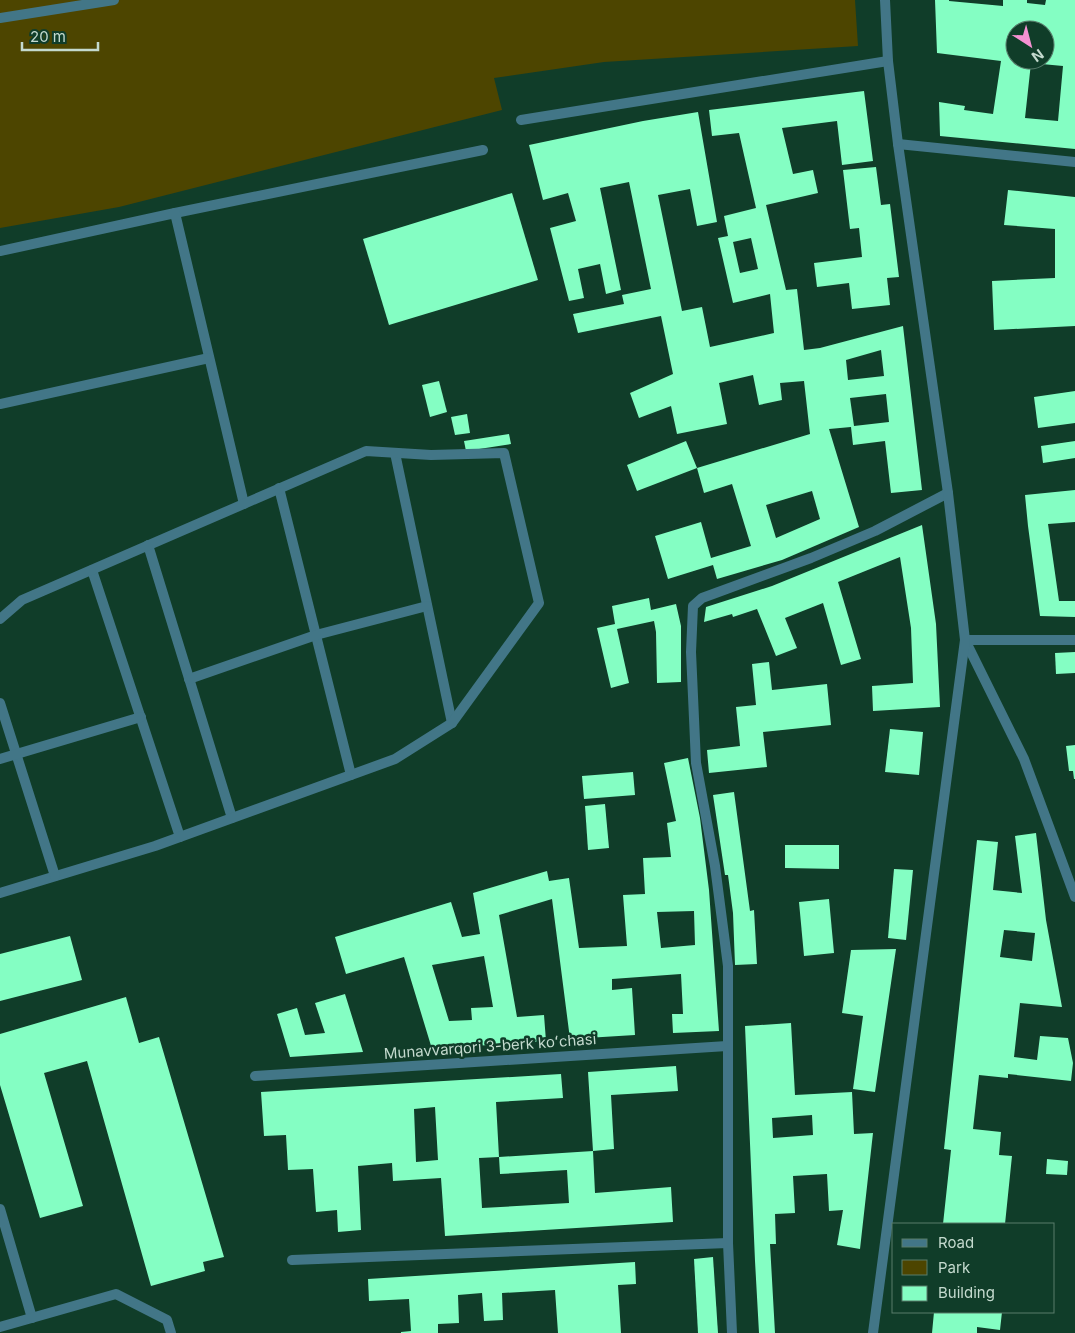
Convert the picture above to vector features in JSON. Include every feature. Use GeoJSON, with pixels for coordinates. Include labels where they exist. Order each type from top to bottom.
{"type":"FeatureCollection","features":[{"type":"Feature","properties":{"kind":"street"},"geometry":{"type":"LineString","coordinates":[[0,18],[114,0]]}},
{"type":"Feature","properties":{"kind":"street"},"geometry":{"type":"LineString","coordinates":[[873,1333],[965,640],[948,493],[898,144],[888,61],[885,0]]}},
{"type":"Feature","properties":{"kind":"street"},"geometry":{"type":"LineString","coordinates":[[521,120],[888,61]]}},
{"type":"Feature","properties":{"kind":"street"},"geometry":{"type":"LineString","coordinates":[[898,144],[1075,162]]}},
{"type":"Feature","properties":{"kind":"street"},"geometry":{"type":"LineString","coordinates":[[0,251],[483,150]]}},
{"type":"Feature","properties":{"kind":"street"},"geometry":{"type":"LineString","coordinates":[[175,213],[244,504]]}},
{"type":"Feature","properties":{"kind":"street"},"geometry":{"type":"LineString","coordinates":[[0,404],[209,358]]}},
{"type":"Feature","properties":{"kind":"street"},"geometry":{"type":"LineString","coordinates":[[0,619],[22,600],[366,451],[431,455],[504,453],[539,603],[452,723],[395,759],[155,846],[0,893]]}},
{"type":"Feature","properties":{"kind":"street"},"geometry":{"type":"LineString","coordinates":[[395,453],[452,723]]}},
{"type":"Feature","properties":{"kind":"street"},"geometry":{"type":"LineString","coordinates":[[280,488],[351,775]]}},
{"type":"Feature","properties":{"kind":"street"},"geometry":{"type":"LineString","coordinates":[[732,1333],[728,1242],[728,966],[716,866],[696,763],[691,652],[693,606],[702,598],[811,558],[875,531],[948,493]]}},
{"type":"Feature","properties":{"kind":"street"},"geometry":{"type":"LineString","coordinates":[[148,545],[232,818]]}},
{"type":"Feature","properties":{"kind":"street"},"geometry":{"type":"LineString","coordinates":[[92,570],[180,837]]}},
{"type":"Feature","properties":{"kind":"street"},"geometry":{"type":"LineString","coordinates":[[190,679],[316,636],[427,606]]}},
{"type":"Feature","properties":{"kind":"street"},"geometry":{"type":"LineString","coordinates":[[965,640],[1075,640]]}},
{"type":"Feature","properties":{"kind":"street"},"geometry":{"type":"LineString","coordinates":[[965,640],[1024,759],[1075,897]]}},
{"type":"Feature","properties":{"kind":"street"},"geometry":{"type":"LineString","coordinates":[[0,702],[56,876]]}},
{"type":"Feature","properties":{"kind":"street"},"geometry":{"type":"LineString","coordinates":[[0,759],[141,717]]}},
{"type":"Feature","properties":{"kind":"street","name":"Munavvarqori 3-berk koʻchasi"},"geometry":{"type":"LineString","coordinates":[[255,1076],[727,1046]]}},
{"type":"Feature","properties":{"kind":"street"},"geometry":{"type":"LineString","coordinates":[[0,1209],[32,1318]]}},
{"type":"Feature","properties":{"kind":"street"},"geometry":{"type":"LineString","coordinates":[[292,1260],[728,1242]]}},
{"type":"Feature","properties":{"kind":"street"},"geometry":{"type":"LineString","coordinates":[[0,1327],[116,1294],[167,1320],[171,1333]]}},
{"type":"Feature","properties":{"kind":"green space"},"geometry":{"type":"Polygon","coordinates":[[[0,0],[855,0],[858,46],[604,62],[494,78],[502,110],[119,207],[0,228],[0,0]]]}},
{"type":"Feature","properties":{"kind":"building"},"geometry":{"type":"Polygon","coordinates":[[[935,0],[1003,6],[1003,0],[1027,0],[1027,3],[1045,5],[1046,0],[1075,0],[1075,149],[940,136],[939,102],[965,106],[964,110],[993,114],[1001,61],[937,53],[935,0]],[[1005,20],[1005,70],[1030,70],[1025,118],[1058,121],[1063,66],[1055,65],[1055,20],[1005,20]]]}},
{"type":"Feature","properties":{"kind":"building"},"geometry":{"type":"Polygon","coordinates":[[[864,91],[873,161],[842,165],[837,121],[782,128],[793,174],[813,170],[818,193],[766,205],[786,290],[797,289],[804,350],[820,348],[903,326],[922,490],[891,493],[885,441],[853,445],[851,427],[829,429],[859,527],[782,560],[717,579],[713,565],[668,579],[655,536],[701,522],[711,558],[751,546],[732,484],[704,493],[697,468],[810,434],[804,381],[780,383],[782,400],[759,405],[753,375],[719,383],[727,424],[677,434],[671,406],[639,418],[630,393],[673,374],[661,316],[578,333],[573,314],[624,304],[622,295],[651,289],[629,182],[600,188],[621,290],[606,294],[600,264],[578,269],[584,298],[569,301],[550,228],[576,221],[568,193],[543,200],[529,145],[643,121],[698,112],[717,222],[697,226],[690,189],[658,195],[682,311],[702,307],[710,347],[774,333],[770,294],[733,303],[718,238],[728,236],[724,216],[756,208],[739,133],[712,136],[709,110],[864,91]],[[751,238],[733,242],[740,273],[758,269],[751,238]],[[881,350],[846,360],[848,380],[884,376],[881,350]],[[886,394],[850,398],[854,426],[889,422],[886,394]],[[812,491],[766,505],[776,538],[820,519],[812,491]]]}},
{"type":"Feature","properties":{"kind":"building"},"geometry":{"type":"Polygon","coordinates":[[[876,167],[881,205],[890,204],[899,277],[887,278],[890,305],[852,309],[849,283],[817,287],[814,263],[862,257],[859,228],[850,229],[843,170],[876,167]]]}},
{"type":"Feature","properties":{"kind":"building"},"geometry":{"type":"Polygon","coordinates":[[[1008,190],[1075,197],[1075,326],[994,330],[992,281],[1055,278],[1055,229],[1004,225],[1008,190]]]}},
{"type":"Feature","properties":{"kind":"building"},"geometry":{"type":"Polygon","coordinates":[[[512,193],[538,280],[389,325],[363,239],[512,193]]]}},
{"type":"Feature","properties":{"kind":"building"},"geometry":{"type":"Polygon","coordinates":[[[439,381],[447,412],[430,417],[422,385],[439,381]]]}},
{"type":"Feature","properties":{"kind":"building"},"geometry":{"type":"Polygon","coordinates":[[[1075,391],[1075,423],[1038,428],[1034,397],[1075,391]]]}},
{"type":"Feature","properties":{"kind":"building"},"geometry":{"type":"Polygon","coordinates":[[[467,414],[470,433],[455,435],[451,417],[467,414]]]}},
{"type":"Feature","properties":{"kind":"building"},"geometry":{"type":"Polygon","coordinates":[[[509,434],[511,444],[466,451],[464,441],[509,434]]]}},
{"type":"Feature","properties":{"kind":"building"},"geometry":{"type":"Polygon","coordinates":[[[686,441],[697,468],[637,491],[627,465],[686,441]]]}},
{"type":"Feature","properties":{"kind":"building"},"geometry":{"type":"Polygon","coordinates":[[[1075,441],[1075,458],[1043,463],[1041,446],[1075,441]]]}},
{"type":"Feature","properties":{"kind":"building"},"geometry":{"type":"Polygon","coordinates":[[[1075,490],[1075,522],[1048,524],[1059,601],[1075,601],[1075,617],[1040,616],[1025,495],[1075,490]]]}},
{"type":"Feature","properties":{"kind":"building"},"geometry":{"type":"Polygon","coordinates":[[[922,525],[936,624],[940,707],[873,711],[872,686],[913,683],[911,628],[900,557],[838,582],[861,659],[841,665],[823,603],[785,618],[797,648],[776,656],[757,609],[733,617],[732,614],[704,622],[706,607],[772,586],[922,525]]]}},
{"type":"Feature","properties":{"kind":"building"},"geometry":{"type":"Polygon","coordinates":[[[649,598],[651,610],[676,604],[681,626],[681,682],[657,683],[654,621],[617,629],[629,683],[611,688],[597,628],[615,624],[612,606],[649,598]]]}},
{"type":"Feature","properties":{"kind":"building"},"geometry":{"type":"Polygon","coordinates":[[[1075,652],[1075,673],[1056,674],[1055,653],[1075,652]]]}},
{"type":"Feature","properties":{"kind":"building"},"geometry":{"type":"Polygon","coordinates":[[[769,662],[772,690],[827,684],[831,725],[763,732],[767,767],[709,773],[707,750],[740,746],[736,707],[756,705],[752,664],[769,662]]]}},
{"type":"Feature","properties":{"kind":"building"},"geometry":{"type":"Polygon","coordinates":[[[890,729],[923,732],[919,775],[885,772],[890,729]]]}},
{"type":"Feature","properties":{"kind":"building"},"geometry":{"type":"Polygon","coordinates":[[[1075,745],[1074,779],[1073,771],[1069,771],[1066,746],[1075,745]]]}},
{"type":"Feature","properties":{"kind":"building"},"geometry":{"type":"Polygon","coordinates":[[[688,758],[700,818],[709,890],[719,1031],[673,1033],[672,1014],[683,1014],[681,974],[612,979],[612,990],[632,988],[635,1035],[570,1039],[552,899],[499,915],[517,1017],[544,1015],[546,1041],[432,1049],[404,957],[346,974],[335,937],[451,902],[462,937],[480,934],[473,893],[547,871],[549,881],[569,878],[579,948],[627,946],[623,895],[645,894],[643,858],[671,857],[667,823],[676,821],[664,763],[688,758]],[[694,911],[657,912],[661,948],[695,945],[694,911]],[[484,956],[432,965],[449,1021],[472,1020],[471,1008],[493,1007],[484,956]]]}},
{"type":"Feature","properties":{"kind":"building"},"geometry":{"type":"Polygon","coordinates":[[[633,772],[635,795],[584,799],[582,776],[633,772]]]}},
{"type":"Feature","properties":{"kind":"building"},"geometry":{"type":"Polygon","coordinates":[[[734,792],[750,911],[754,910],[757,964],[735,965],[733,913],[728,875],[725,875],[713,795],[734,792]]]}},
{"type":"Feature","properties":{"kind":"building"},"geometry":{"type":"Polygon","coordinates":[[[605,804],[609,848],[588,850],[585,806],[605,804]]]}},
{"type":"Feature","properties":{"kind":"building"},"geometry":{"type":"Polygon","coordinates":[[[1036,833],[1046,920],[1062,1007],[1020,1003],[1014,1057],[1037,1060],[1040,1036],[1068,1038],[1073,1063],[1071,1081],[1008,1074],[1008,1078],[979,1075],[973,1129],[1001,1132],[999,1155],[1012,1156],[1005,1223],[943,1223],[951,1150],[944,1149],[977,840],[998,842],[993,890],[1022,893],[1015,836],[1036,833]],[[1004,930],[1000,957],[1032,961],[1035,933],[1004,930]]]}},
{"type":"Feature","properties":{"kind":"building"},"geometry":{"type":"Polygon","coordinates":[[[785,845],[839,845],[839,869],[785,868],[785,845]]]}},
{"type":"Feature","properties":{"kind":"building"},"geometry":{"type":"Polygon","coordinates":[[[894,869],[913,870],[906,940],[888,938],[894,869]]]}},
{"type":"Feature","properties":{"kind":"building"},"geometry":{"type":"Polygon","coordinates":[[[829,899],[834,953],[804,956],[799,902],[829,899]]]}},
{"type":"Feature","properties":{"kind":"building"},"geometry":{"type":"Polygon","coordinates":[[[70,936],[82,980],[0,1001],[0,954],[70,936]]]}},
{"type":"Feature","properties":{"kind":"building"},"geometry":{"type":"Polygon","coordinates":[[[896,949],[875,1092],[853,1089],[863,1016],[842,1013],[851,950],[896,949]]]}},
{"type":"Feature","properties":{"kind":"building"},"geometry":{"type":"Polygon","coordinates":[[[345,994],[363,1052],[290,1057],[277,1014],[297,1008],[305,1035],[325,1033],[315,1003],[345,994]]]}},
{"type":"Feature","properties":{"kind":"building"},"geometry":{"type":"Polygon","coordinates":[[[126,997],[139,1043],[159,1037],[224,1257],[203,1262],[205,1271],[151,1286],[87,1061],[44,1073],[83,1206],[40,1218],[0,1085],[0,1034],[126,997]]]}},
{"type":"Feature","properties":{"kind":"building"},"geometry":{"type":"Polygon","coordinates":[[[791,1023],[795,1095],[852,1092],[854,1134],[873,1133],[860,1249],[837,1245],[843,1210],[829,1211],[827,1174],[793,1176],[795,1213],[775,1214],[776,1244],[770,1244],[775,1333],[759,1333],[745,1026],[791,1023]],[[812,1115],[772,1118],[773,1138],[813,1135],[812,1115]]]}},
{"type":"Feature","properties":{"kind":"building"},"geometry":{"type":"Polygon","coordinates":[[[676,1066],[678,1091],[611,1095],[614,1149],[593,1151],[588,1072],[676,1066]]]}},
{"type":"Feature","properties":{"kind":"building"},"geometry":{"type":"Polygon","coordinates":[[[561,1074],[563,1098],[496,1102],[499,1157],[593,1151],[595,1193],[671,1187],[673,1222],[445,1236],[441,1178],[393,1181],[392,1163],[358,1166],[361,1230],[338,1232],[337,1210],[316,1212],[313,1169],[288,1170],[286,1135],[264,1136],[261,1092],[561,1074]],[[435,1107],[414,1109],[416,1162],[438,1160],[435,1107]],[[499,1157],[479,1158],[482,1208],[569,1203],[567,1170],[500,1174],[499,1157]]]}},
{"type":"Feature","properties":{"kind":"building"},"geometry":{"type":"Polygon","coordinates":[[[1047,1159],[1068,1161],[1067,1175],[1046,1174],[1047,1159]]]}},
{"type":"Feature","properties":{"kind":"building"},"geometry":{"type":"Polygon","coordinates":[[[713,1257],[718,1333],[698,1333],[694,1259],[713,1257]]]}},
{"type":"Feature","properties":{"kind":"building"},"geometry":{"type":"Polygon","coordinates":[[[635,1262],[636,1284],[618,1285],[621,1333],[558,1333],[555,1290],[502,1293],[503,1320],[484,1321],[482,1293],[458,1295],[459,1323],[438,1324],[438,1333],[401,1333],[411,1331],[409,1299],[369,1301],[368,1279],[635,1262]]]}},
{"type":"Feature","properties":{"kind":"building"},"geometry":{"type":"Polygon","coordinates":[[[934,1313],[1002,1313],[1000,1330],[977,1327],[977,1333],[932,1333],[934,1313]]]}}]}
